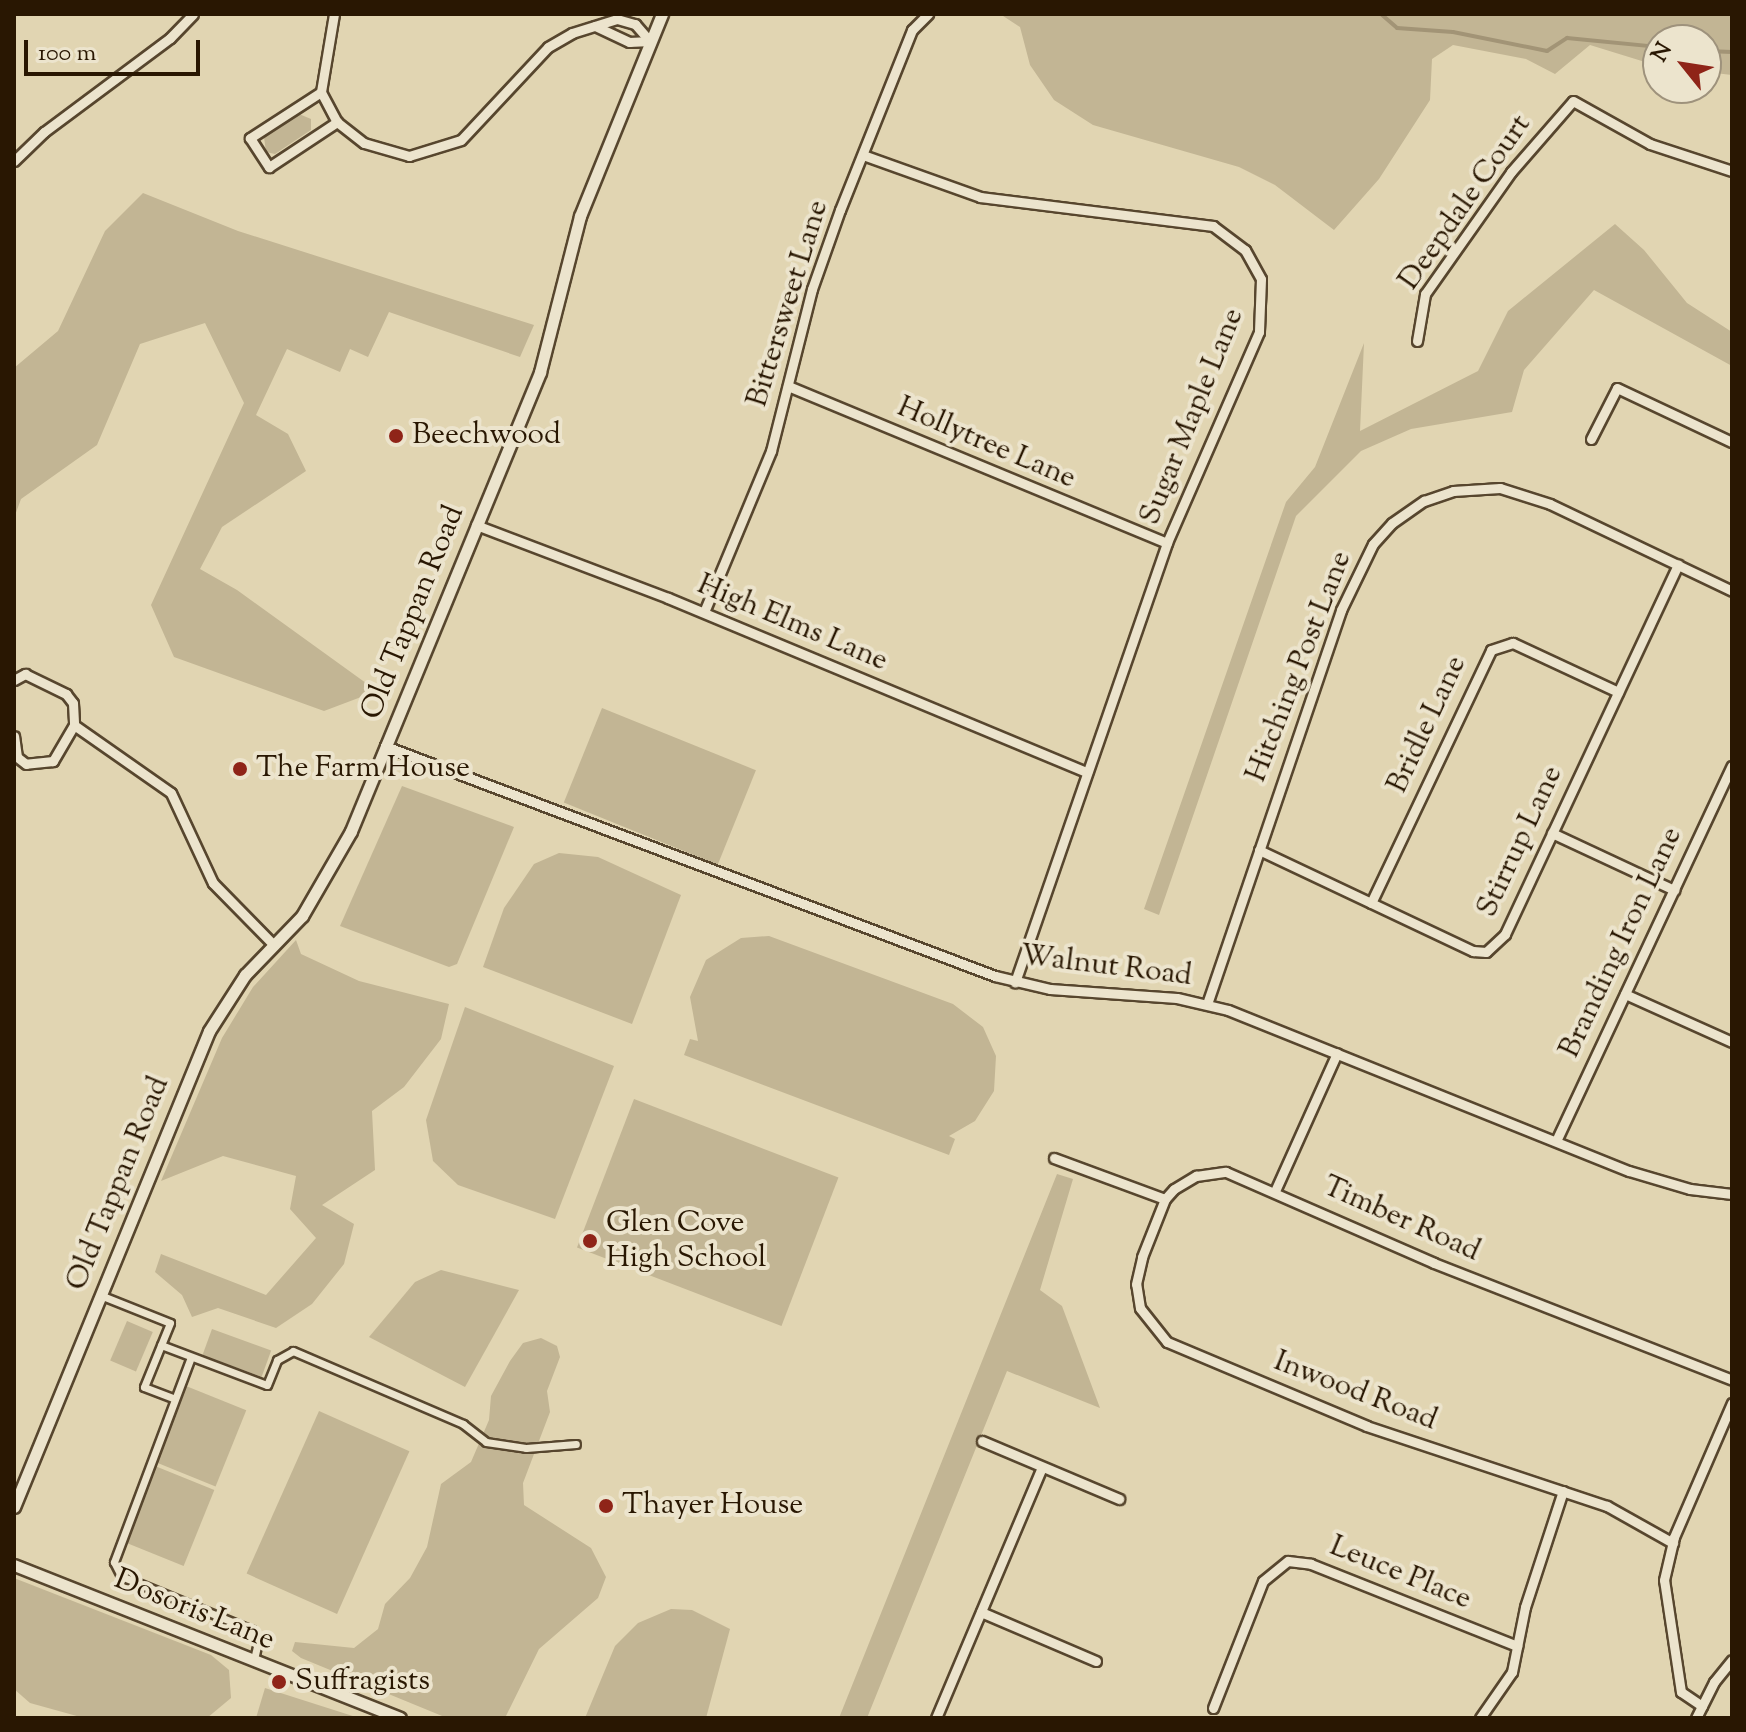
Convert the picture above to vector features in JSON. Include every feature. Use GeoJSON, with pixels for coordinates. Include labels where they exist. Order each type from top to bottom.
{"type":"FeatureCollection","features":[{"type":"Feature","properties":{"kind":"street"},"geometry":{"type":"LineString","coordinates":[[14,161],[44,132],[170,38],[193,14]]}},
{"type":"Feature","properties":{"kind":"street"},"geometry":{"type":"LineString","coordinates":[[334,14],[321,92],[337,122],[383,152],[409,156],[436,151],[481,124],[548,47],[617,19],[635,24],[650,41]]}},
{"type":"Feature","properties":{"kind":"street","name":"Old Tappan Road"},"geometry":{"type":"LineString","coordinates":[[14,1507],[209,1031],[236,987],[326,881],[385,746],[540,372],[580,216],[662,14]]}},
{"type":"Feature","properties":{"kind":"street","name":"Bittersweet Lane"},"geometry":{"type":"LineString","coordinates":[[704,612],[771,451],[812,289],[912,30],[928,14]]}},
{"type":"Feature","properties":{"kind":"street"},"geometry":{"type":"LineString","coordinates":[[595,26],[629,42],[650,41]]}},
{"type":"Feature","properties":{"kind":"street"},"geometry":{"type":"LineString","coordinates":[[321,92],[250,138],[269,167],[337,122]]}},
{"type":"Feature","properties":{"kind":"street","name":"Deepdale Court"},"geometry":{"type":"LineString","coordinates":[[1417,341],[1425,294],[1511,172],[1573,101],[1650,144],[1732,171]]}},
{"type":"Feature","properties":{"kind":"street","name":"Sugar Maple Lane"},"geometry":{"type":"LineString","coordinates":[[863,155],[980,197],[1200,223],[1231,236],[1245,250],[1261,279],[1264,317],[1167,543],[1015,982]]}},
{"type":"Feature","properties":{"kind":"street","name":"Hollytree Lane"},"geometry":{"type":"LineString","coordinates":[[788,386],[1167,543]]}},
{"type":"Feature","properties":{"kind":"street"},"geometry":{"type":"LineString","coordinates":[[1591,439],[1617,388],[1732,442]]}},
{"type":"Feature","properties":{"kind":"street","name":"Hitching Post Lane"},"geometry":{"type":"LineString","coordinates":[[1207,1004],[1341,610],[1373,544],[1405,513],[1453,491],[1500,488],[1550,504],[1732,591]]}},
{"type":"Feature","properties":{"kind":"street","name":"High Elms Lane"},"geometry":{"type":"LineString","coordinates":[[476,525],[704,612],[1087,772]]}},
{"type":"Feature","properties":{"kind":"street","name":"Stirrup Lane"},"geometry":{"type":"LineString","coordinates":[[1259,850],[1473,951],[1486,952],[1505,934],[1678,565]]}},
{"type":"Feature","properties":{"kind":"street","name":"Bridle Lane"},"geometry":{"type":"LineString","coordinates":[[1371,903],[1491,650],[1513,643],[1618,692]]}},
{"type":"Feature","properties":{"kind":"street"},"geometry":{"type":"LineString","coordinates":[[14,680],[25,674],[66,694],[73,703],[74,725],[53,761],[26,764],[17,757],[14,736]]}},
{"type":"Feature","properties":{"kind":"street"},"geometry":{"type":"LineString","coordinates":[[74,725],[171,793],[213,883],[274,945]]}},
{"type":"Feature","properties":{"kind":"street","name":"Walnut Road"},"geometry":{"type":"LineString","coordinates":[[385,746],[1015,982],[1207,1004],[1665,1183],[1732,1194]]}},
{"type":"Feature","properties":{"kind":"street","name":"Branding Iron Lane"},"geometry":{"type":"LineString","coordinates":[[1556,1141],[1732,766]]}},
{"type":"Feature","properties":{"kind":"street"},"geometry":{"type":"LineString","coordinates":[[1552,833],[1674,890]]}},
{"type":"Feature","properties":{"kind":"street"},"geometry":{"type":"LineString","coordinates":[[1625,994],[1732,1042]]}},
{"type":"Feature","properties":{"kind":"street"},"geometry":{"type":"LineString","coordinates":[[1275,1191],[1337,1053]]}},
{"type":"Feature","properties":{"kind":"street"},"geometry":{"type":"LineString","coordinates":[[1054,1158],[1165,1199]]}},
{"type":"Feature","properties":{"kind":"street","name":"Timber Road"},"geometry":{"type":"LineString","coordinates":[[1165,1199],[1185,1181],[1213,1172],[1239,1175],[1434,1263],[1732,1380]]}},
{"type":"Feature","properties":{"kind":"street","name":"Inwood Road"},"geometry":{"type":"LineString","coordinates":[[1165,1199],[1136,1284],[1145,1317],[1167,1342],[1367,1426],[1607,1506],[1673,1543]]}},
{"type":"Feature","properties":{"kind":"street"},"geometry":{"type":"LineString","coordinates":[[100,1295],[170,1323],[144,1387],[175,1399]]}},
{"type":"Feature","properties":{"kind":"street"},"geometry":{"type":"LineString","coordinates":[[161,1345],[267,1385],[277,1360],[293,1351],[463,1424],[486,1442],[526,1448],[576,1444]]}},
{"type":"Feature","properties":{"kind":"street"},"geometry":{"type":"LineString","coordinates":[[191,1357],[114,1562],[121,1576],[252,1630],[258,1642],[254,1660]]}},
{"type":"Feature","properties":{"kind":"street"},"geometry":{"type":"LineString","coordinates":[[1702,1706],[1681,1692],[1664,1580],[1673,1543],[1732,1403]]}},
{"type":"Feature","properties":{"kind":"street"},"geometry":{"type":"LineString","coordinates":[[982,1441],[1119,1499]]}},
{"type":"Feature","properties":{"kind":"street"},"geometry":{"type":"LineString","coordinates":[[936,1718],[1042,1467]]}},
{"type":"Feature","properties":{"kind":"street"},"geometry":{"type":"LineString","coordinates":[[1480,1718],[1512,1672],[1563,1491]]}},
{"type":"Feature","properties":{"kind":"street","name":"Leuce Place"},"geometry":{"type":"LineString","coordinates":[[1213,1708],[1263,1581],[1288,1561],[1311,1564],[1517,1646]]}},
{"type":"Feature","properties":{"kind":"street","name":"Dosoris Lane"},"geometry":{"type":"LineString","coordinates":[[14,1565],[400,1718]]}},
{"type":"Feature","properties":{"kind":"street"},"geometry":{"type":"LineString","coordinates":[[981,1612],[1096,1661]]}},
{"type":"Feature","properties":{"kind":"street"},"geometry":{"type":"LineString","coordinates":[[1696,1718],[1732,1660]]}},
{"type":"Feature","properties":{"kind":"shaded area"},"geometry":{"type":"Polygon","coordinates":[[[1000,14],[1732,14],[1732,75],[1722,74],[1722,24],[1642,24],[1642,61],[1590,45],[1555,74],[1526,59],[1453,45],[1432,59],[1430,100],[1379,179],[1334,230],[1275,185],[1239,167],[1093,125],[1054,100],[1030,65],[1020,27],[1000,14]]]}},
{"type":"Feature","properties":{"kind":"shaded area"},"geometry":{"type":"Polygon","coordinates":[[[299,114],[311,119],[311,130],[275,154],[266,152],[264,137],[299,114]]]}},
{"type":"Feature","properties":{"kind":"shaded area"},"geometry":{"type":"Polygon","coordinates":[[[143,193],[238,231],[534,325],[520,357],[389,312],[368,357],[350,349],[340,372],[287,349],[256,415],[288,434],[306,471],[222,527],[200,569],[237,590],[377,691],[324,711],[174,657],[151,605],[244,403],[205,323],[140,344],[97,445],[21,499],[14,518],[14,368],[58,331],[105,231],[143,193]]]}},
{"type":"Feature","properties":{"kind":"shaded area"},"geometry":{"type":"Polygon","coordinates":[[[1615,224],[1644,250],[1687,303],[1732,332],[1732,366],[1594,290],[1524,370],[1512,412],[1411,429],[1361,451],[1296,516],[1159,915],[1144,909],[1286,502],[1315,467],[1364,343],[1360,431],[1478,371],[1508,311],[1615,224]]]}},
{"type":"Feature","properties":{"kind":"shaded area"},"geometry":{"type":"Polygon","coordinates":[[[602,708],[756,770],[718,865],[564,803],[602,708]]]}},
{"type":"Feature","properties":{"kind":"shaded area"},"geometry":{"type":"Polygon","coordinates":[[[402,786],[514,827],[457,964],[449,967],[340,926],[402,786]]]}},
{"type":"Feature","properties":{"kind":"shaded area"},"geometry":{"type":"Polygon","coordinates":[[[559,853],[598,857],[681,895],[632,1024],[483,967],[504,908],[534,864],[559,853]]]}},
{"type":"Feature","properties":{"kind":"shaded area"},"geometry":{"type":"Polygon","coordinates":[[[769,936],[953,1004],[983,1027],[996,1056],[994,1091],[975,1121],[949,1136],[955,1139],[949,1155],[684,1055],[690,1039],[698,1041],[690,997],[706,960],[741,938],[769,936]]]}},
{"type":"Feature","properties":{"kind":"shaded area"},"geometry":{"type":"Polygon","coordinates":[[[296,940],[301,954],[359,981],[449,1004],[441,1039],[404,1087],[372,1111],[375,1170],[322,1205],[354,1224],[344,1264],[312,1304],[276,1328],[218,1308],[192,1317],[182,1295],[155,1272],[161,1254],[266,1295],[316,1238],[290,1209],[296,1176],[223,1156],[161,1181],[222,1038],[253,987],[296,940]]]}},
{"type":"Feature","properties":{"kind":"shaded area"},"geometry":{"type":"Polygon","coordinates":[[[465,1007],[614,1066],[555,1219],[458,1185],[433,1161],[426,1120],[465,1007]]]}},
{"type":"Feature","properties":{"kind":"shaded area"},"geometry":{"type":"Polygon","coordinates":[[[634,1099],[838,1177],[781,1326],[577,1247],[634,1099]]]}},
{"type":"Feature","properties":{"kind":"shaded area"},"geometry":{"type":"Polygon","coordinates":[[[1057,1174],[1073,1179],[1040,1290],[1062,1306],[1100,1408],[1007,1371],[867,1718],[839,1718],[1057,1174]]]}},
{"type":"Feature","properties":{"kind":"shaded area"},"geometry":{"type":"Polygon","coordinates":[[[441,1270],[519,1290],[465,1387],[369,1337],[415,1282],[441,1270]]]}},
{"type":"Feature","properties":{"kind":"shaded area"},"geometry":{"type":"Polygon","coordinates":[[[127,1321],[153,1332],[136,1372],[110,1361],[127,1321]]]}},
{"type":"Feature","properties":{"kind":"shaded area"},"geometry":{"type":"Polygon","coordinates":[[[212,1329],[271,1351],[262,1377],[202,1355],[212,1329]]]}},
{"type":"Feature","properties":{"kind":"shaded area"},"geometry":{"type":"Polygon","coordinates":[[[541,1338],[557,1346],[560,1357],[547,1391],[550,1412],[523,1483],[524,1505],[591,1548],[606,1577],[598,1598],[539,1649],[505,1718],[447,1718],[301,1658],[292,1651],[295,1642],[354,1648],[378,1629],[385,1604],[410,1578],[427,1547],[441,1484],[471,1462],[489,1420],[491,1396],[510,1361],[523,1343],[541,1338]]]}},
{"type":"Feature","properties":{"kind":"shaded area"},"geometry":{"type":"Polygon","coordinates":[[[186,1386],[246,1410],[216,1486],[155,1462],[186,1386]]]}},
{"type":"Feature","properties":{"kind":"shaded area"},"geometry":{"type":"Polygon","coordinates":[[[319,1411],[409,1451],[337,1614],[247,1574],[319,1411]]]}},
{"type":"Feature","properties":{"kind":"shaded area"},"geometry":{"type":"Polygon","coordinates":[[[155,1466],[214,1490],[184,1566],[124,1542],[155,1466]]]}},
{"type":"Feature","properties":{"kind":"shaded area"},"geometry":{"type":"Polygon","coordinates":[[[14,1578],[211,1655],[229,1670],[231,1698],[207,1718],[84,1718],[30,1703],[14,1689],[14,1578]]]}},
{"type":"Feature","properties":{"kind":"shaded area"},"geometry":{"type":"Polygon","coordinates":[[[671,1609],[692,1610],[730,1629],[706,1718],[585,1718],[615,1646],[638,1623],[671,1609]]]}},
{"type":"Feature","properties":{"kind":"shaded area"},"geometry":{"type":"Polygon","coordinates":[[[265,1688],[359,1718],[256,1718],[265,1688]]]}},
{"type":"Feature","properties":{"kind":"waterway"},"geometry":{"type":"LineString","coordinates":[[1381,14],[1397,28],[1453,32],[1547,51],[1567,38],[1642,45]]}},
{"type":"Feature","properties":{"kind":"waterway"},"geometry":{"type":"LineString","coordinates":[[1722,52],[1732,52]]}},
{"type":"Feature","properties":{"kind":"place","name":"Beechwood"},"geometry":{"type":"Point","coordinates":[396,436]}},
{"type":"Feature","properties":{"kind":"place","name":"The Farm House"},"geometry":{"type":"Point","coordinates":[240,769]}},
{"type":"Feature","properties":{"kind":"place","name":"Glen Cove High School"},"geometry":{"type":"Point","coordinates":[590,1241]}},
{"type":"Feature","properties":{"kind":"place","name":"Thayer House"},"geometry":{"type":"Point","coordinates":[606,1506]}},
{"type":"Feature","properties":{"kind":"place","name":"Suffragists"},"geometry":{"type":"Point","coordinates":[279,1682]}}]}
